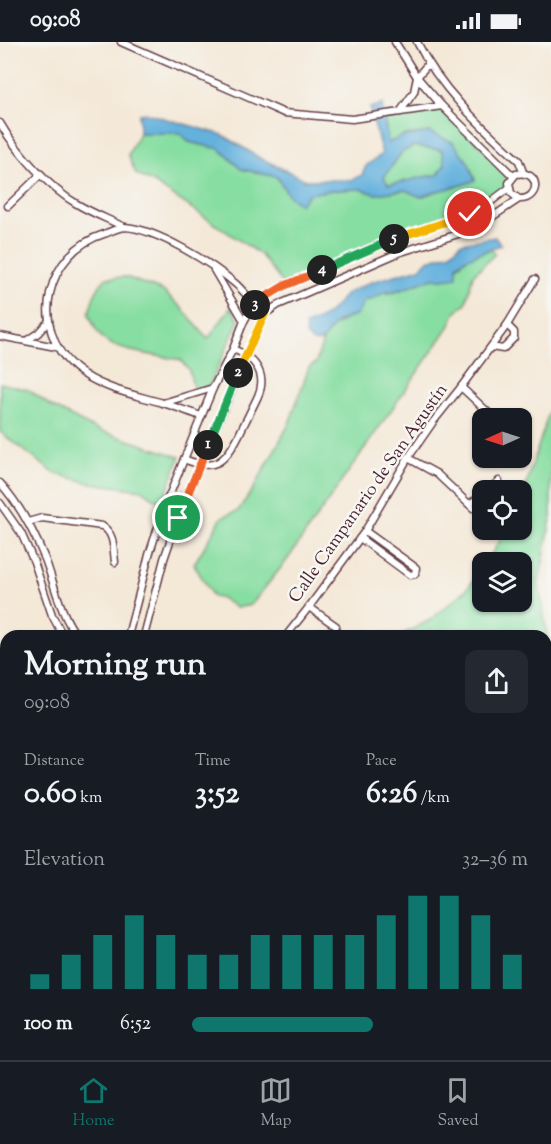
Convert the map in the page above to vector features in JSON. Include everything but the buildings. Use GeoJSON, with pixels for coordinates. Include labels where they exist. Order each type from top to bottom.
{"type":"FeatureCollection","features":[{"type":"Feature","properties":{"kind":"street"},"geometry":{"type":"LineString","coordinates":[[121,42],[284,113],[335,119],[367,118],[442,106]]}},
{"type":"Feature","properties":{"kind":"street"},"geometry":{"type":"LineString","coordinates":[[395,42],[417,76],[442,106],[513,176]]}},
{"type":"Feature","properties":{"kind":"street"},"geometry":{"type":"LineString","coordinates":[[146,630],[164,559],[178,518],[265,314],[278,304],[398,253],[474,229],[519,199],[529,197],[536,188],[532,177],[523,172],[519,161],[448,92],[428,64],[417,42]]}},
{"type":"Feature","properties":{"kind":"street"},"geometry":{"type":"LineString","coordinates":[[400,112],[416,88],[417,76],[428,64]]}},
{"type":"Feature","properties":{"kind":"street"},"geometry":{"type":"LineString","coordinates":[[0,123],[7,135],[41,174],[76,204],[124,227],[157,235],[210,265],[237,286],[265,314]]}},
{"type":"Feature","properties":{"kind":"street"},"geometry":{"type":"LineString","coordinates":[[130,630],[149,555],[184,459],[213,388],[254,304],[284,286],[395,238],[470,214],[509,188],[513,176],[523,172]]}},
{"type":"Feature","properties":{"kind":"street"},"geometry":{"type":"LineString","coordinates":[[9,207],[41,174]]}},
{"type":"Feature","properties":{"kind":"street"},"geometry":{"type":"LineString","coordinates":[[509,188],[511,193],[519,199]]}},
{"type":"Feature","properties":{"kind":"street"},"geometry":{"type":"LineString","coordinates":[[124,227],[85,242],[62,263],[54,276],[49,298],[48,321],[56,347],[65,358],[88,377],[113,390],[201,416]]}},
{"type":"Feature","properties":{"kind":"street"},"geometry":{"type":"LineString","coordinates":[[210,265],[244,321]]}},
{"type":"Feature","properties":{"kind":"street","name":"Calle Campanario de San Agustín"},"geometry":{"type":"LineString","coordinates":[[291,630],[365,531],[408,458],[507,325],[535,279]]}},
{"type":"Feature","properties":{"kind":"street"},"geometry":{"type":"LineString","coordinates":[[26,341],[38,333],[48,321]]}},
{"type":"Feature","properties":{"kind":"street"},"geometry":{"type":"LineString","coordinates":[[490,347],[503,349],[514,338],[514,332],[507,325]]}},
{"type":"Feature","properties":{"kind":"street"},"geometry":{"type":"LineString","coordinates":[[0,336],[56,347]]}},
{"type":"Feature","properties":{"kind":"street"},"geometry":{"type":"LineString","coordinates":[[184,459],[200,465],[222,461],[230,453],[258,396],[261,389],[260,373],[246,354],[233,349]]}},
{"type":"Feature","properties":{"kind":"street"},"geometry":{"type":"LineString","coordinates":[[461,387],[483,408]]}},
{"type":"Feature","properties":{"kind":"street"},"geometry":{"type":"LineString","coordinates":[[163,403],[213,388]]}},
{"type":"Feature","properties":{"kind":"street"},"geometry":{"type":"LineString","coordinates":[[408,458],[437,474],[472,505]]}},
{"type":"Feature","properties":{"kind":"street"},"geometry":{"type":"LineString","coordinates":[[0,483],[28,522],[45,559],[63,611],[73,630]]}},
{"type":"Feature","properties":{"kind":"street"},"geometry":{"type":"LineString","coordinates":[[0,503],[2,512],[26,542],[49,607],[60,630]]}},
{"type":"Feature","properties":{"kind":"street"},"geometry":{"type":"LineString","coordinates":[[28,522],[42,518],[102,526],[109,530],[112,537],[115,562]]}},
{"type":"Feature","properties":{"kind":"street"},"geometry":{"type":"LineString","coordinates":[[360,538],[410,574],[415,574],[416,568],[365,531]]}},
{"type":"Feature","properties":{"kind":"street"},"geometry":{"type":"LineString","coordinates":[[309,607],[336,626]]}},
{"type":"Feature","properties":{"kind":"green space"},"geometry":{"type":"Polygon","coordinates":[[[441,107],[512,177],[509,188],[468,214],[443,221],[284,285],[261,255],[154,183],[136,174],[128,155],[139,133],[180,133],[189,142],[220,149],[241,169],[277,177],[289,196],[361,189],[375,194],[405,190],[421,197],[475,180],[468,162],[429,132],[405,135],[388,143],[384,115],[441,107]]]}},
{"type":"Feature","properties":{"kind":"green space"},"geometry":{"type":"Polygon","coordinates":[[[414,146],[442,150],[445,164],[438,175],[387,184],[384,177],[402,152],[414,146]]]}},
{"type":"Feature","properties":{"kind":"green space"},"geometry":{"type":"Polygon","coordinates":[[[491,249],[495,254],[473,275],[466,303],[455,313],[449,327],[287,560],[251,605],[236,608],[221,598],[213,597],[194,564],[222,517],[238,511],[255,486],[289,424],[309,367],[316,363],[329,331],[340,322],[358,314],[363,301],[433,278],[443,279],[467,258],[491,249]]]}},
{"type":"Feature","properties":{"kind":"green space"},"geometry":{"type":"Polygon","coordinates":[[[126,277],[163,291],[181,307],[208,339],[231,307],[239,320],[210,385],[194,391],[189,370],[181,360],[129,350],[110,344],[101,337],[89,314],[95,294],[106,278],[126,277]]]}},
{"type":"Feature","properties":{"kind":"green space"},"geometry":{"type":"Polygon","coordinates":[[[0,383],[29,390],[51,406],[95,429],[180,457],[162,504],[142,490],[90,483],[54,473],[0,432],[0,383]]]}},
{"type":"Feature","properties":{"kind":"green space"},"geometry":{"type":"Polygon","coordinates":[[[551,406],[551,518],[539,583],[546,630],[411,630],[430,620],[466,590],[472,582],[472,612],[532,612],[532,552],[493,552],[500,540],[532,540],[532,480],[527,480],[551,406]]]}},
{"type":"Feature","properties":{"kind":"water"},"geometry":{"type":"Polygon","coordinates":[[[382,104],[388,143],[401,137],[429,132],[453,142],[468,162],[475,180],[421,197],[405,190],[375,194],[361,189],[333,190],[309,194],[300,204],[289,196],[277,177],[241,169],[220,149],[189,142],[180,133],[139,133],[139,114],[146,113],[223,135],[258,157],[306,180],[351,180],[362,175],[366,166],[382,154],[370,108],[382,104]],[[414,146],[402,152],[384,177],[388,184],[438,175],[445,164],[442,150],[414,146]]]}},
{"type":"Feature","properties":{"kind":"water"},"geometry":{"type":"Polygon","coordinates":[[[495,237],[501,245],[467,258],[457,265],[457,277],[433,278],[364,301],[358,314],[337,322],[321,342],[313,342],[306,335],[305,325],[330,312],[347,293],[371,282],[420,268],[428,260],[451,253],[461,243],[495,237]]]}},
{"type":"Feature","properties":{"kind":"route"},"geometry":{"type":"LineString","coordinates":[[178,518],[265,314],[254,304],[284,286],[395,238],[470,214]]}}]}
